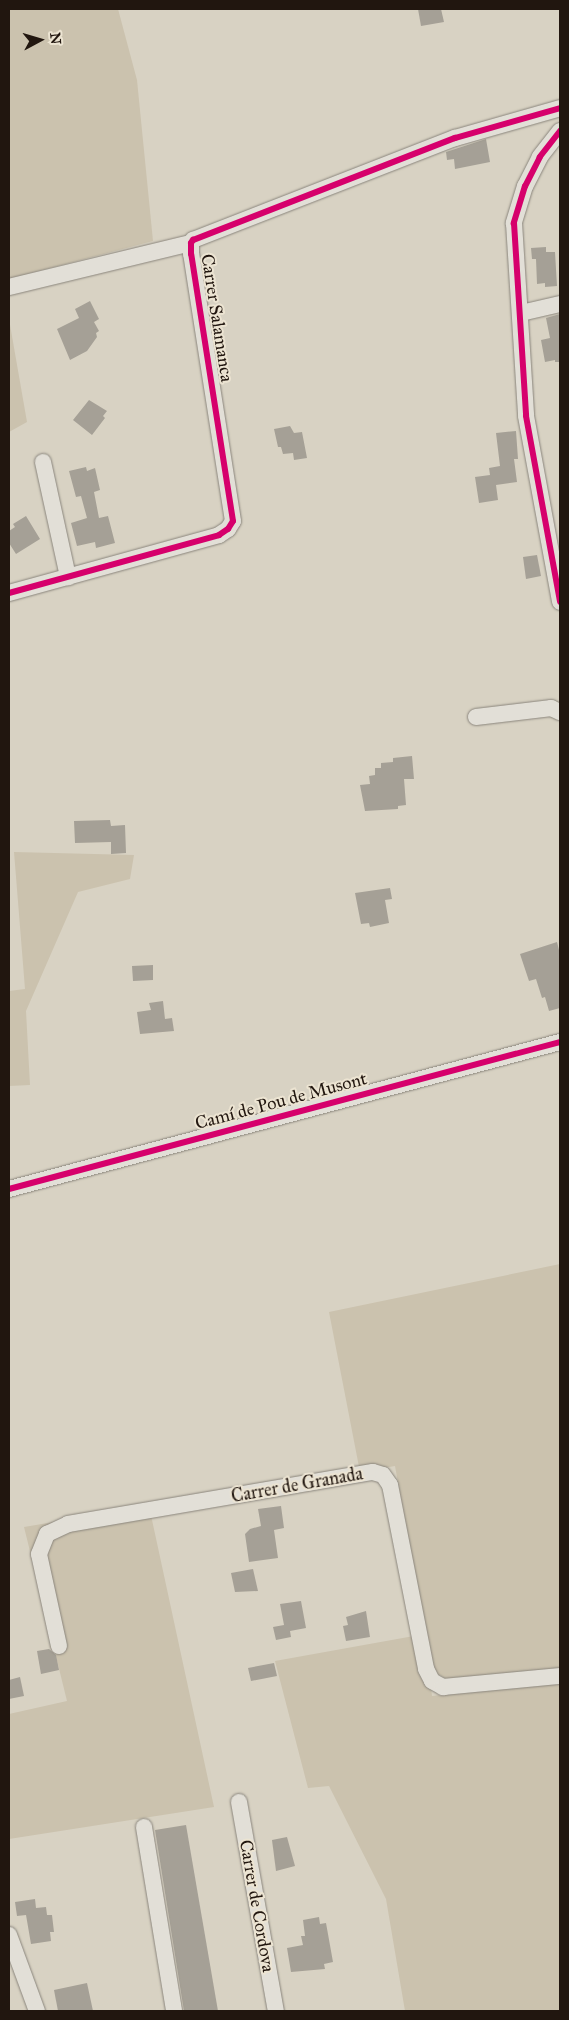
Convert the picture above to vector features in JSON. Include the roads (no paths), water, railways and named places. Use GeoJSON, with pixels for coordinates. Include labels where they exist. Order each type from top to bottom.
{"type":"FeatureCollection","features":[{"type":"Feature","properties":{"kind":"street","name":"Carrer Salamanca"},"geometry":{"type":"LineString","coordinates":[[9,593],[219,535],[228,529],[233,521],[191,243],[197,238],[455,138],[560,108]]}},
{"type":"Feature","properties":{"kind":"street"},"geometry":{"type":"LineString","coordinates":[[560,131],[540,157],[525,186],[514,223],[526,416],[560,602]]}},
{"type":"Feature","properties":{"kind":"street"},"geometry":{"type":"LineString","coordinates":[[9,286],[191,243]]}},
{"type":"Feature","properties":{"kind":"street"},"geometry":{"type":"LineString","coordinates":[[521,313],[560,304]]}},
{"type":"Feature","properties":{"kind":"street"},"geometry":{"type":"LineString","coordinates":[[43,462],[68,577]]}},
{"type":"Feature","properties":{"kind":"street"},"geometry":{"type":"LineString","coordinates":[[476,717],[551,708],[560,712]]}},
{"type":"Feature","properties":{"kind":"street","name":"Camí de Pou de Musont"},"geometry":{"type":"LineString","coordinates":[[9,1189],[560,1042]]}},
{"type":"Feature","properties":{"kind":"street","name":"Carrer de Granada"},"geometry":{"type":"LineString","coordinates":[[59,1646],[39,1554],[47,1534],[68,1524],[374,1472],[383,1475],[390,1485],[426,1669],[432,1682],[443,1687],[560,1676]]}},
{"type":"Feature","properties":{"kind":"street","name":"Carrer de Cordova"},"geometry":{"type":"LineString","coordinates":[[239,1802],[276,2011]]}},
{"type":"Feature","properties":{"kind":"street"},"geometry":{"type":"LineString","coordinates":[[144,1827],[174,2011]]}},
{"type":"Feature","properties":{"kind":"street"},"geometry":{"type":"LineString","coordinates":[[9,1935],[37,2011]]}}]}
